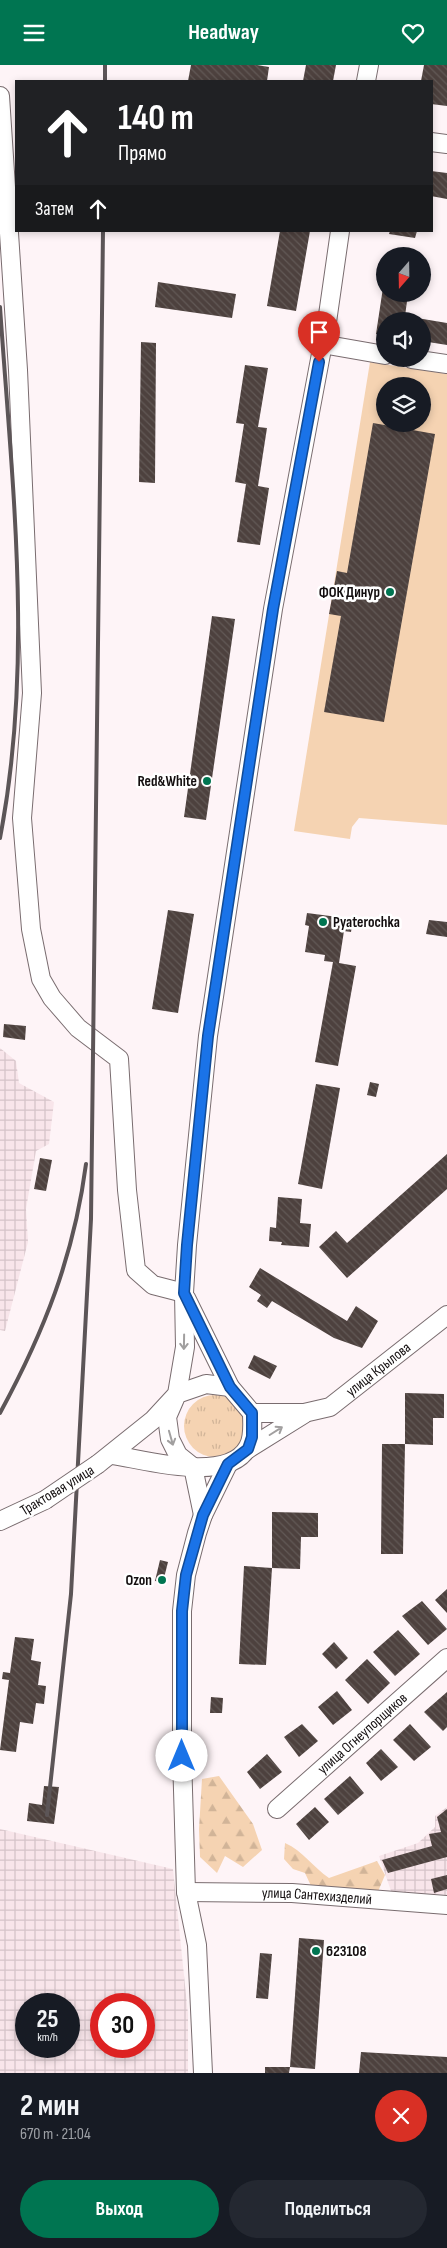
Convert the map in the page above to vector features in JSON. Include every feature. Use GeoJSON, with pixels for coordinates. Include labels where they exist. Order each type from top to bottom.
{"type":"FeatureCollection","features":[{"type":"Feature","properties":{"kind":"street"},"geometry":{"type":"LineString","coordinates":[[366,80],[369,65]]}},
{"type":"Feature","properties":{"kind":"street"},"geometry":{"type":"LineString","coordinates":[[0,96],[18,370],[32,693],[22,818],[31,929],[42,979],[52,998],[78,1029],[119,1059],[127,1190],[136,1270],[152,1285],[184,1293],[230,1387],[252,1413],[252,1437],[248,1449]]}},
{"type":"Feature","properties":{"kind":"street"},"geometry":{"type":"LineString","coordinates":[[433,142],[447,144]]}},
{"type":"Feature","properties":{"kind":"street"},"geometry":{"type":"LineString","coordinates":[[304,1413],[228,1464],[208,1468],[193,1467],[178,1455],[170,1439],[167,1417],[177,1394],[185,1347],[184,1293],[208,1036],[274,600],[322,344],[328,322],[340,232]]}},
{"type":"Feature","properties":{"kind":"street"},"geometry":{"type":"LineString","coordinates":[[322,344],[376,353]]}},
{"type":"Feature","properties":{"kind":"street"},"geometry":{"type":"LineString","coordinates":[[431,362],[447,364]]}},
{"type":"Feature","properties":{"kind":"street","name":"улица Крылова"},"geometry":{"type":"LineString","coordinates":[[304,1413],[330,1407],[447,1315]]}},
{"type":"Feature","properties":{"kind":"street"},"geometry":{"type":"LineString","coordinates":[[177,1394],[206,1384],[230,1387]]}},
{"type":"Feature","properties":{"kind":"street","name":"Трактовая улица"},"geometry":{"type":"LineString","coordinates":[[0,1521],[45,1500],[105,1460],[152,1420],[177,1394]]}},
{"type":"Feature","properties":{"kind":"street"},"geometry":{"type":"LineString","coordinates":[[252,1413],[304,1413]]}},
{"type":"Feature","properties":{"kind":"street","name":"Трактовая улица"},"geometry":{"type":"LineString","coordinates":[[105,1460],[193,1467]]}},
{"type":"Feature","properties":{"kind":"street"},"geometry":{"type":"LineString","coordinates":[[203,2073],[197,1945],[186,1891],[182,1756],[182,1611],[186,1575],[203,1515],[228,1464]]}},
{"type":"Feature","properties":{"kind":"street"},"geometry":{"type":"LineString","coordinates":[[193,1467],[203,1515]]}},
{"type":"Feature","properties":{"kind":"street","name":"улица Огнеупорщиков"},"geometry":{"type":"LineString","coordinates":[[277,1809],[447,1658]]}},
{"type":"Feature","properties":{"kind":"street","name":"улица Сантехизделий"},"geometry":{"type":"LineString","coordinates":[[186,1891],[292,1893],[447,1905]]}},
{"type":"Feature","properties":{"kind":"shaded area"},"geometry":{"type":"Polygon","coordinates":[[[0,1048],[16,1061],[19,1083],[54,1102],[49,1144],[36,1151],[26,1209],[28,1242],[5,1331],[0,1330],[0,1048]]]}},
{"type":"Feature","properties":{"kind":"shaded area"},"geometry":{"type":"Polygon","coordinates":[[[447,1807],[447,1895],[391,1891],[379,1856],[418,1843],[435,1827],[435,1816],[447,1807]]]}},
{"type":"Feature","properties":{"kind":"shaded area"},"geometry":{"type":"Polygon","coordinates":[[[0,1829],[173,1869],[188,2014],[188,2073],[0,2073],[0,1829]]]}},
{"type":"Feature","properties":{"kind":"green space","name":"ФОК Динур"},"geometry":{"type":"Polygon","coordinates":[[[370,362],[376,363],[376,367],[402,367],[447,374],[447,825],[359,818],[352,827],[350,839],[294,831],[370,362]]]}},
{"type":"Feature","properties":{"kind":"green space"},"geometry":{"type":"Polygon","coordinates":[[[215,1395],[227,1398],[237,1404],[243,1414],[246,1426],[243,1438],[237,1448],[227,1454],[215,1457],[203,1454],[193,1448],[187,1438],[184,1426],[187,1414],[193,1404],[203,1398],[215,1395]]]}},
{"type":"Feature","properties":{"kind":"green space"},"geometry":{"type":"Polygon","coordinates":[[[219,1776],[253,1824],[262,1850],[243,1867],[225,1856],[217,1873],[200,1857],[199,1829],[202,1779],[219,1776]]]}},
{"type":"Feature","properties":{"kind":"green space"},"geometry":{"type":"Polygon","coordinates":[[[285,1843],[297,1850],[329,1878],[377,1861],[385,1875],[377,1894],[312,1888],[305,1873],[293,1869],[284,1859],[285,1843]]]}},
{"type":"Feature","properties":{"kind":"building"},"geometry":{"type":"Polygon","coordinates":[[[191,65],[257,65],[269,67],[267,80],[188,80],[191,65]]]}},
{"type":"Feature","properties":{"kind":"building"},"geometry":{"type":"Polygon","coordinates":[[[306,65],[336,65],[333,80],[303,80],[306,65]]]}},
{"type":"Feature","properties":{"kind":"building"},"geometry":{"type":"Polygon","coordinates":[[[424,65],[447,65],[447,106],[433,104],[433,80],[421,80],[424,65]]]}},
{"type":"Feature","properties":{"kind":"building"},"geometry":{"type":"Polygon","coordinates":[[[433,171],[447,173],[447,199],[433,196],[433,171]]]}},
{"type":"Feature","properties":{"kind":"building"},"geometry":{"type":"Polygon","coordinates":[[[280,232],[310,232],[296,311],[267,306],[280,232]]]}},
{"type":"Feature","properties":{"kind":"building"},"geometry":{"type":"Polygon","coordinates":[[[390,232],[417,232],[415,238],[389,234],[390,232]]]}},
{"type":"Feature","properties":{"kind":"building"},"geometry":{"type":"Polygon","coordinates":[[[158,282],[236,294],[232,318],[155,307],[158,282]]]}},
{"type":"Feature","properties":{"kind":"building"},"geometry":{"type":"Polygon","coordinates":[[[381,303],[407,303],[406,312],[379,312],[381,303]]]}},
{"type":"Feature","properties":{"kind":"building"},"geometry":{"type":"Polygon","coordinates":[[[431,320],[447,323],[447,345],[431,342],[431,320]]]}},
{"type":"Feature","properties":{"kind":"building"},"geometry":{"type":"Polygon","coordinates":[[[141,342],[156,343],[155,483],[139,482],[141,342]]]}},
{"type":"Feature","properties":{"kind":"building"},"geometry":{"type":"Polygon","coordinates":[[[245,365],[268,368],[258,427],[267,428],[258,486],[269,488],[260,545],[237,542],[246,484],[235,482],[244,424],[236,423],[245,365]]]}},
{"type":"Feature","properties":{"kind":"building"},"geometry":{"type":"Polygon","coordinates":[[[373,423],[376,424],[376,432],[424,432],[435,434],[384,722],[324,712],[341,616],[329,614],[337,571],[347,573],[373,423]]]}},
{"type":"Feature","properties":{"kind":"building"},"geometry":{"type":"Polygon","coordinates":[[[212,616],[235,619],[206,820],[184,817],[212,616]]]}},
{"type":"Feature","properties":{"kind":"building"},"geometry":{"type":"Polygon","coordinates":[[[168,910],[194,914],[178,1013],[152,1009],[168,910]]]}},
{"type":"Feature","properties":{"kind":"building"},"geometry":{"type":"Polygon","coordinates":[[[307,913],[353,919],[351,932],[344,931],[339,963],[356,966],[338,1066],[315,1062],[333,962],[324,961],[325,955],[305,952],[309,926],[305,925],[307,913]]]}},
{"type":"Feature","properties":{"kind":"building"},"geometry":{"type":"Polygon","coordinates":[[[429,920],[447,922],[447,937],[426,934],[429,920]]]}},
{"type":"Feature","properties":{"kind":"building"},"geometry":{"type":"Polygon","coordinates":[[[4,1024],[26,1026],[25,1040],[3,1037],[4,1024]]]}},
{"type":"Feature","properties":{"kind":"building"},"geometry":{"type":"Polygon","coordinates":[[[370,1082],[379,1084],[376,1097],[367,1095],[370,1082]]]}},
{"type":"Feature","properties":{"kind":"building"},"geometry":{"type":"Polygon","coordinates":[[[316,1084],[340,1088],[322,1189],[298,1184],[316,1084]]]}},
{"type":"Feature","properties":{"kind":"building"},"geometry":{"type":"Polygon","coordinates":[[[447,1154],[447,1189],[347,1278],[319,1247],[336,1231],[347,1243],[447,1154]]]}},
{"type":"Feature","properties":{"kind":"building"},"geometry":{"type":"Polygon","coordinates":[[[40,1158],[52,1160],[46,1191],[34,1189],[40,1158]]]}},
{"type":"Feature","properties":{"kind":"building"},"geometry":{"type":"Polygon","coordinates":[[[278,1197],[302,1199],[300,1223],[311,1224],[309,1247],[281,1245],[282,1242],[269,1241],[270,1227],[276,1228],[278,1197]]]}},
{"type":"Feature","properties":{"kind":"building"},"geometry":{"type":"Polygon","coordinates":[[[260,1268],[347,1321],[356,1306],[378,1321],[362,1348],[334,1338],[272,1301],[267,1308],[257,1301],[261,1295],[249,1287],[260,1268]]]}},
{"type":"Feature","properties":{"kind":"building"},"geometry":{"type":"Polygon","coordinates":[[[254,1355],[277,1366],[270,1379],[248,1368],[254,1355]]]}},
{"type":"Feature","properties":{"kind":"building"},"geometry":{"type":"Polygon","coordinates":[[[405,1393],[444,1394],[444,1418],[433,1418],[433,1445],[405,1444],[405,1393]]]}},
{"type":"Feature","properties":{"kind":"building"},"geometry":{"type":"Polygon","coordinates":[[[382,1444],[405,1444],[403,1554],[381,1554],[382,1444]]]}},
{"type":"Feature","properties":{"kind":"building"},"geometry":{"type":"Polygon","coordinates":[[[272,1512],[318,1513],[318,1537],[301,1537],[300,1569],[272,1568],[272,1512]]]}},
{"type":"Feature","properties":{"kind":"building"},"geometry":{"type":"Polygon","coordinates":[[[160,1560],[168,1562],[163,1582],[155,1581],[160,1560]]]}},
{"type":"Feature","properties":{"kind":"building"},"geometry":{"type":"Polygon","coordinates":[[[244,1566],[272,1568],[266,1665],[239,1664],[244,1566]]]}},
{"type":"Feature","properties":{"kind":"building"},"geometry":{"type":"Polygon","coordinates":[[[447,1589],[447,1613],[435,1600],[447,1589]]]}},
{"type":"Feature","properties":{"kind":"building"},"geometry":{"type":"Polygon","coordinates":[[[422,1601],[447,1629],[428,1645],[402,1616],[422,1601]]]}},
{"type":"Feature","properties":{"kind":"building"},"geometry":{"type":"Polygon","coordinates":[[[398,1630],[420,1654],[395,1676],[373,1652],[398,1630]]]}},
{"type":"Feature","properties":{"kind":"building"},"geometry":{"type":"Polygon","coordinates":[[[15,1637],[34,1639],[31,1660],[41,1662],[38,1685],[46,1686],[44,1704],[36,1703],[33,1724],[20,1722],[16,1752],[0,1750],[9,1680],[2,1679],[3,1672],[10,1673],[15,1637]]]}},
{"type":"Feature","properties":{"kind":"building"},"geometry":{"type":"Polygon","coordinates":[[[334,1642],[348,1658],[336,1669],[322,1654],[334,1642]]]}},
{"type":"Feature","properties":{"kind":"building"},"geometry":{"type":"Polygon","coordinates":[[[367,1659],[390,1683],[368,1704],[345,1680],[367,1659]]]}},
{"type":"Feature","properties":{"kind":"building"},"geometry":{"type":"Polygon","coordinates":[[[337,1691],[352,1710],[333,1725],[318,1707],[337,1691]]]}},
{"type":"Feature","properties":{"kind":"building"},"geometry":{"type":"Polygon","coordinates":[[[447,1692],[447,1727],[443,1731],[424,1712],[447,1692]]]}},
{"type":"Feature","properties":{"kind":"building"},"geometry":{"type":"Polygon","coordinates":[[[211,1697],[223,1698],[222,1713],[210,1713],[211,1697]]]}},
{"type":"Feature","properties":{"kind":"building"},"geometry":{"type":"Polygon","coordinates":[[[302,1724],[318,1741],[299,1757],[284,1737],[302,1724]]]}},
{"type":"Feature","properties":{"kind":"building"},"geometry":{"type":"Polygon","coordinates":[[[410,1724],[431,1747],[414,1761],[393,1740],[410,1724]]]}},
{"type":"Feature","properties":{"kind":"building"},"geometry":{"type":"Polygon","coordinates":[[[381,1749],[398,1767],[381,1781],[366,1763],[381,1749]]]}},
{"type":"Feature","properties":{"kind":"building"},"geometry":{"type":"Polygon","coordinates":[[[267,1754],[282,1772],[260,1789],[247,1772],[267,1754]]]}},
{"type":"Feature","properties":{"kind":"building"},"geometry":{"type":"Polygon","coordinates":[[[350,1776],[364,1793],[338,1815],[324,1799],[350,1776]]]}},
{"type":"Feature","properties":{"kind":"building"},"geometry":{"type":"Polygon","coordinates":[[[44,1786],[59,1787],[54,1824],[27,1821],[29,1803],[42,1805],[44,1786]]]}},
{"type":"Feature","properties":{"kind":"building"},"geometry":{"type":"Polygon","coordinates":[[[315,1807],[329,1822],[309,1840],[296,1824],[315,1807]]]}},
{"type":"Feature","properties":{"kind":"building"},"geometry":{"type":"Polygon","coordinates":[[[447,1809],[447,1857],[388,1873],[382,1860],[432,1846],[429,1834],[441,1832],[437,1817],[447,1809]]]}},
{"type":"Feature","properties":{"kind":"building"},"geometry":{"type":"Polygon","coordinates":[[[447,1875],[447,1889],[434,1893],[431,1879],[447,1875]]]}},
{"type":"Feature","properties":{"kind":"building"},"geometry":{"type":"Polygon","coordinates":[[[299,1938],[324,1940],[315,2069],[290,2067],[299,1938]]]}},
{"type":"Feature","properties":{"kind":"building"},"geometry":{"type":"Polygon","coordinates":[[[260,1953],[272,1954],[268,1999],[256,1998],[260,1953]]]}},
{"type":"Feature","properties":{"kind":"building"},"geometry":{"type":"Polygon","coordinates":[[[361,2052],[447,2057],[447,2073],[359,2073],[361,2052]]]}},
{"type":"Feature","properties":{"kind":"building"},"geometry":{"type":"Polygon","coordinates":[[[265,2067],[290,2067],[289,2073],[265,2073],[265,2067]]]}},
{"type":"Feature","properties":{"kind":"railway"},"geometry":{"type":"LineString","coordinates":[[105,65],[105,80]]}},
{"type":"Feature","properties":{"kind":"railway"},"geometry":{"type":"LineString","coordinates":[[47,1815],[71,1594],[91,1219],[103,232]]}},
{"type":"Feature","properties":{"kind":"railway"},"geometry":{"type":"LineString","coordinates":[[0,307],[14,506],[18,639],[16,706],[10,772],[0,838]]}},
{"type":"Feature","properties":{"kind":"railway"},"geometry":{"type":"LineString","coordinates":[[0,1413],[30,1353],[55,1293],[74,1230],[86,1164]]}},
{"type":"Feature","properties":{"kind":"place","name":"ФОК Динур"},"geometry":{"type":"Point","coordinates":[390,592]}},
{"type":"Feature","properties":{"kind":"place","name":"Red&White"},"geometry":{"type":"Point","coordinates":[207,781]}},
{"type":"Feature","properties":{"kind":"place","name":"Pyaterochka"},"geometry":{"type":"Point","coordinates":[323,922]}},
{"type":"Feature","properties":{"kind":"place","name":"Ozon"},"geometry":{"type":"Point","coordinates":[162,1580]}},
{"type":"Feature","properties":{"kind":"place","name":"623108"},"geometry":{"type":"Point","coordinates":[316,1951]}},
{"type":"Feature","properties":{"kind":"route"},"geometry":{"type":"LineString","coordinates":[[182,1756],[182,1611],[186,1575],[203,1515],[228,1464],[248,1449],[252,1437],[252,1413],[230,1387],[184,1293],[187,1245],[208,1036],[240,821],[284,543],[319,362]]}}]}
